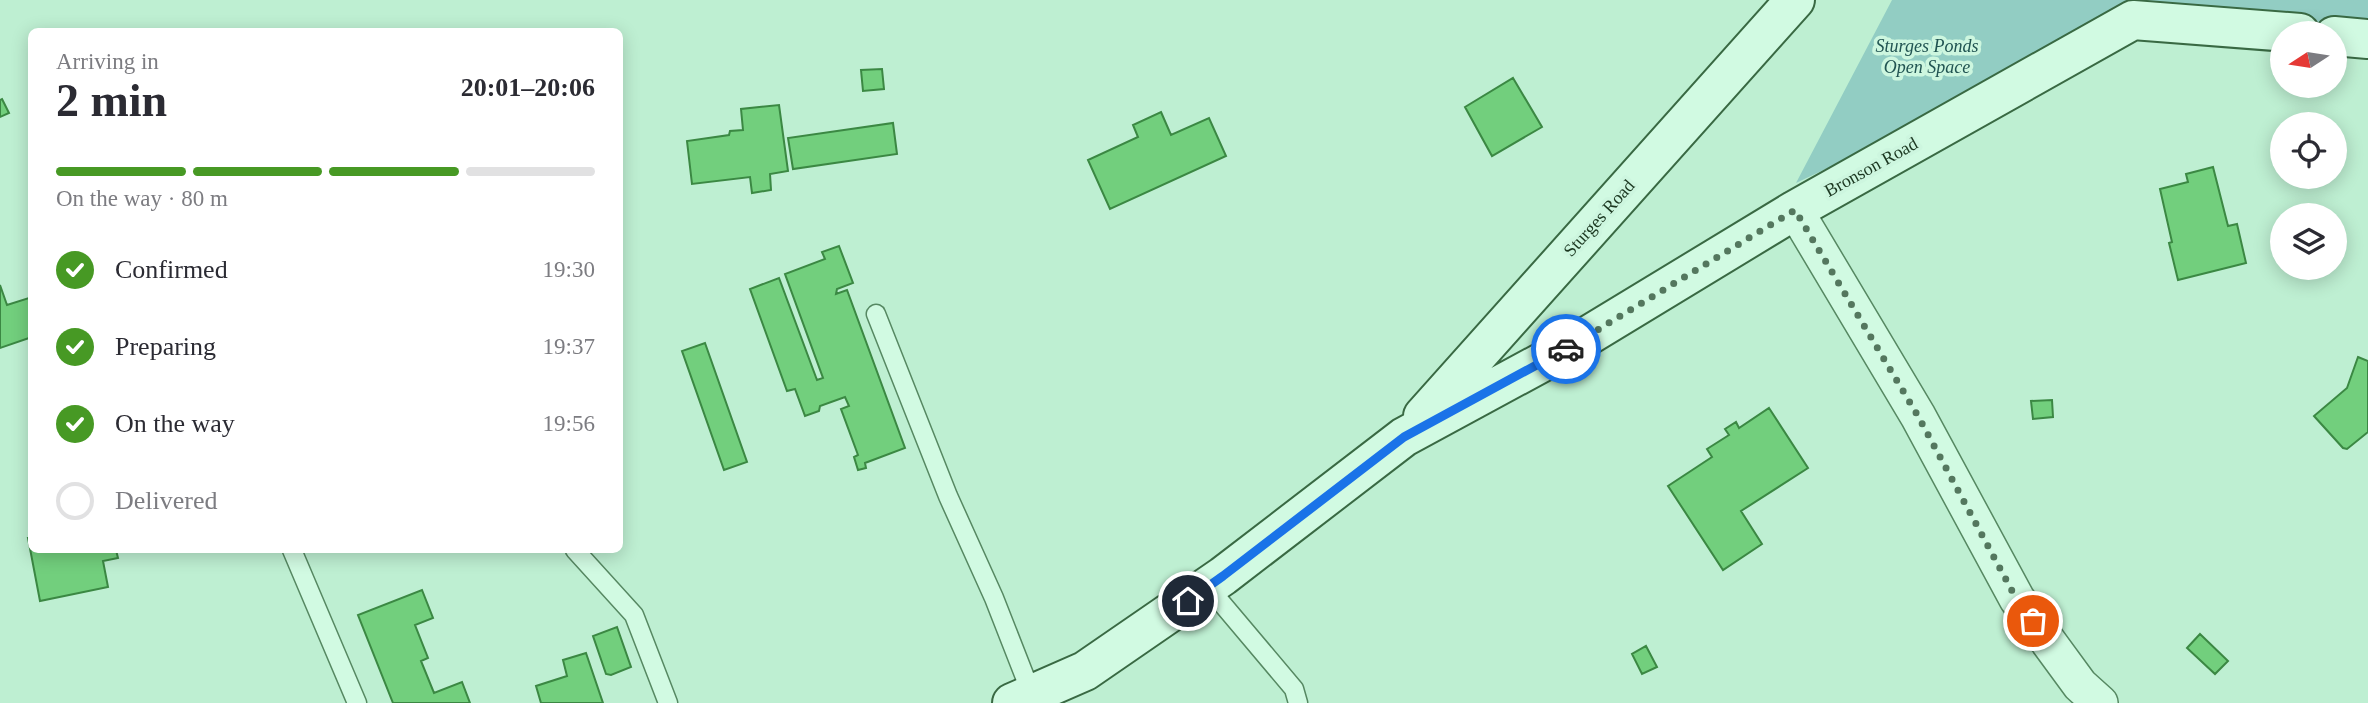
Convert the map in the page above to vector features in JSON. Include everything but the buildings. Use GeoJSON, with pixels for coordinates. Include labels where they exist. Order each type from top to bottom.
{"type":"FeatureCollection","features":[{"type":"Feature","properties":{"kind":"main road","name":"Sturges Road"},"geometry":{"type":"LineString","coordinates":[[1404,437],[1795,0]]}},
{"type":"Feature","properties":{"kind":"main road","name":"Bronson Road"},"geometry":{"type":"LineString","coordinates":[[1022,699],[1085,671],[1208,587],[1404,437],[1561,352],[1795,210],[2133,20],[2270,31]]}},
{"type":"Feature","properties":{"kind":"main road"},"geometry":{"type":"LineString","coordinates":[[2347,37],[2368,38]]}},
{"type":"Feature","properties":{"kind":"street"},"geometry":{"type":"LineString","coordinates":[[1795,210],[1918,416],[2017,600],[2080,685],[2100,703]]}},
{"type":"Feature","properties":{"kind":"lane"},"geometry":{"type":"LineString","coordinates":[[876,314],[948,496],[994,598],[1022,699]]}},
{"type":"Feature","properties":{"kind":"lane"},"geometry":{"type":"LineString","coordinates":[[293,553],[357,703]]}},
{"type":"Feature","properties":{"kind":"lane"},"geometry":{"type":"LineString","coordinates":[[578,553],[634,615],[668,703]]}},
{"type":"Feature","properties":{"kind":"lane"},"geometry":{"type":"LineString","coordinates":[[1208,587],[1294,689],[1298,703]]}},
{"type":"Feature","properties":{"kind":"green space","name":"Sturges Ponds Open Space"},"geometry":{"type":"Polygon","coordinates":[[[1892,0],[2368,0],[2368,31],[2347,31],[2347,21],[2270,21],[2270,30],[2132,28],[2037,69],[1796,183],[1892,0]]]}},
{"type":"Feature","properties":{"kind":"way so far"},"geometry":{"type":"LineString","coordinates":[[1566,349],[1795,210],[1918,416],[2017,600],[2033,621]]}},
{"type":"Feature","properties":{"kind":"route"},"geometry":{"type":"LineString","coordinates":[[1188,601],[1404,437],[1566,349]]}}]}
